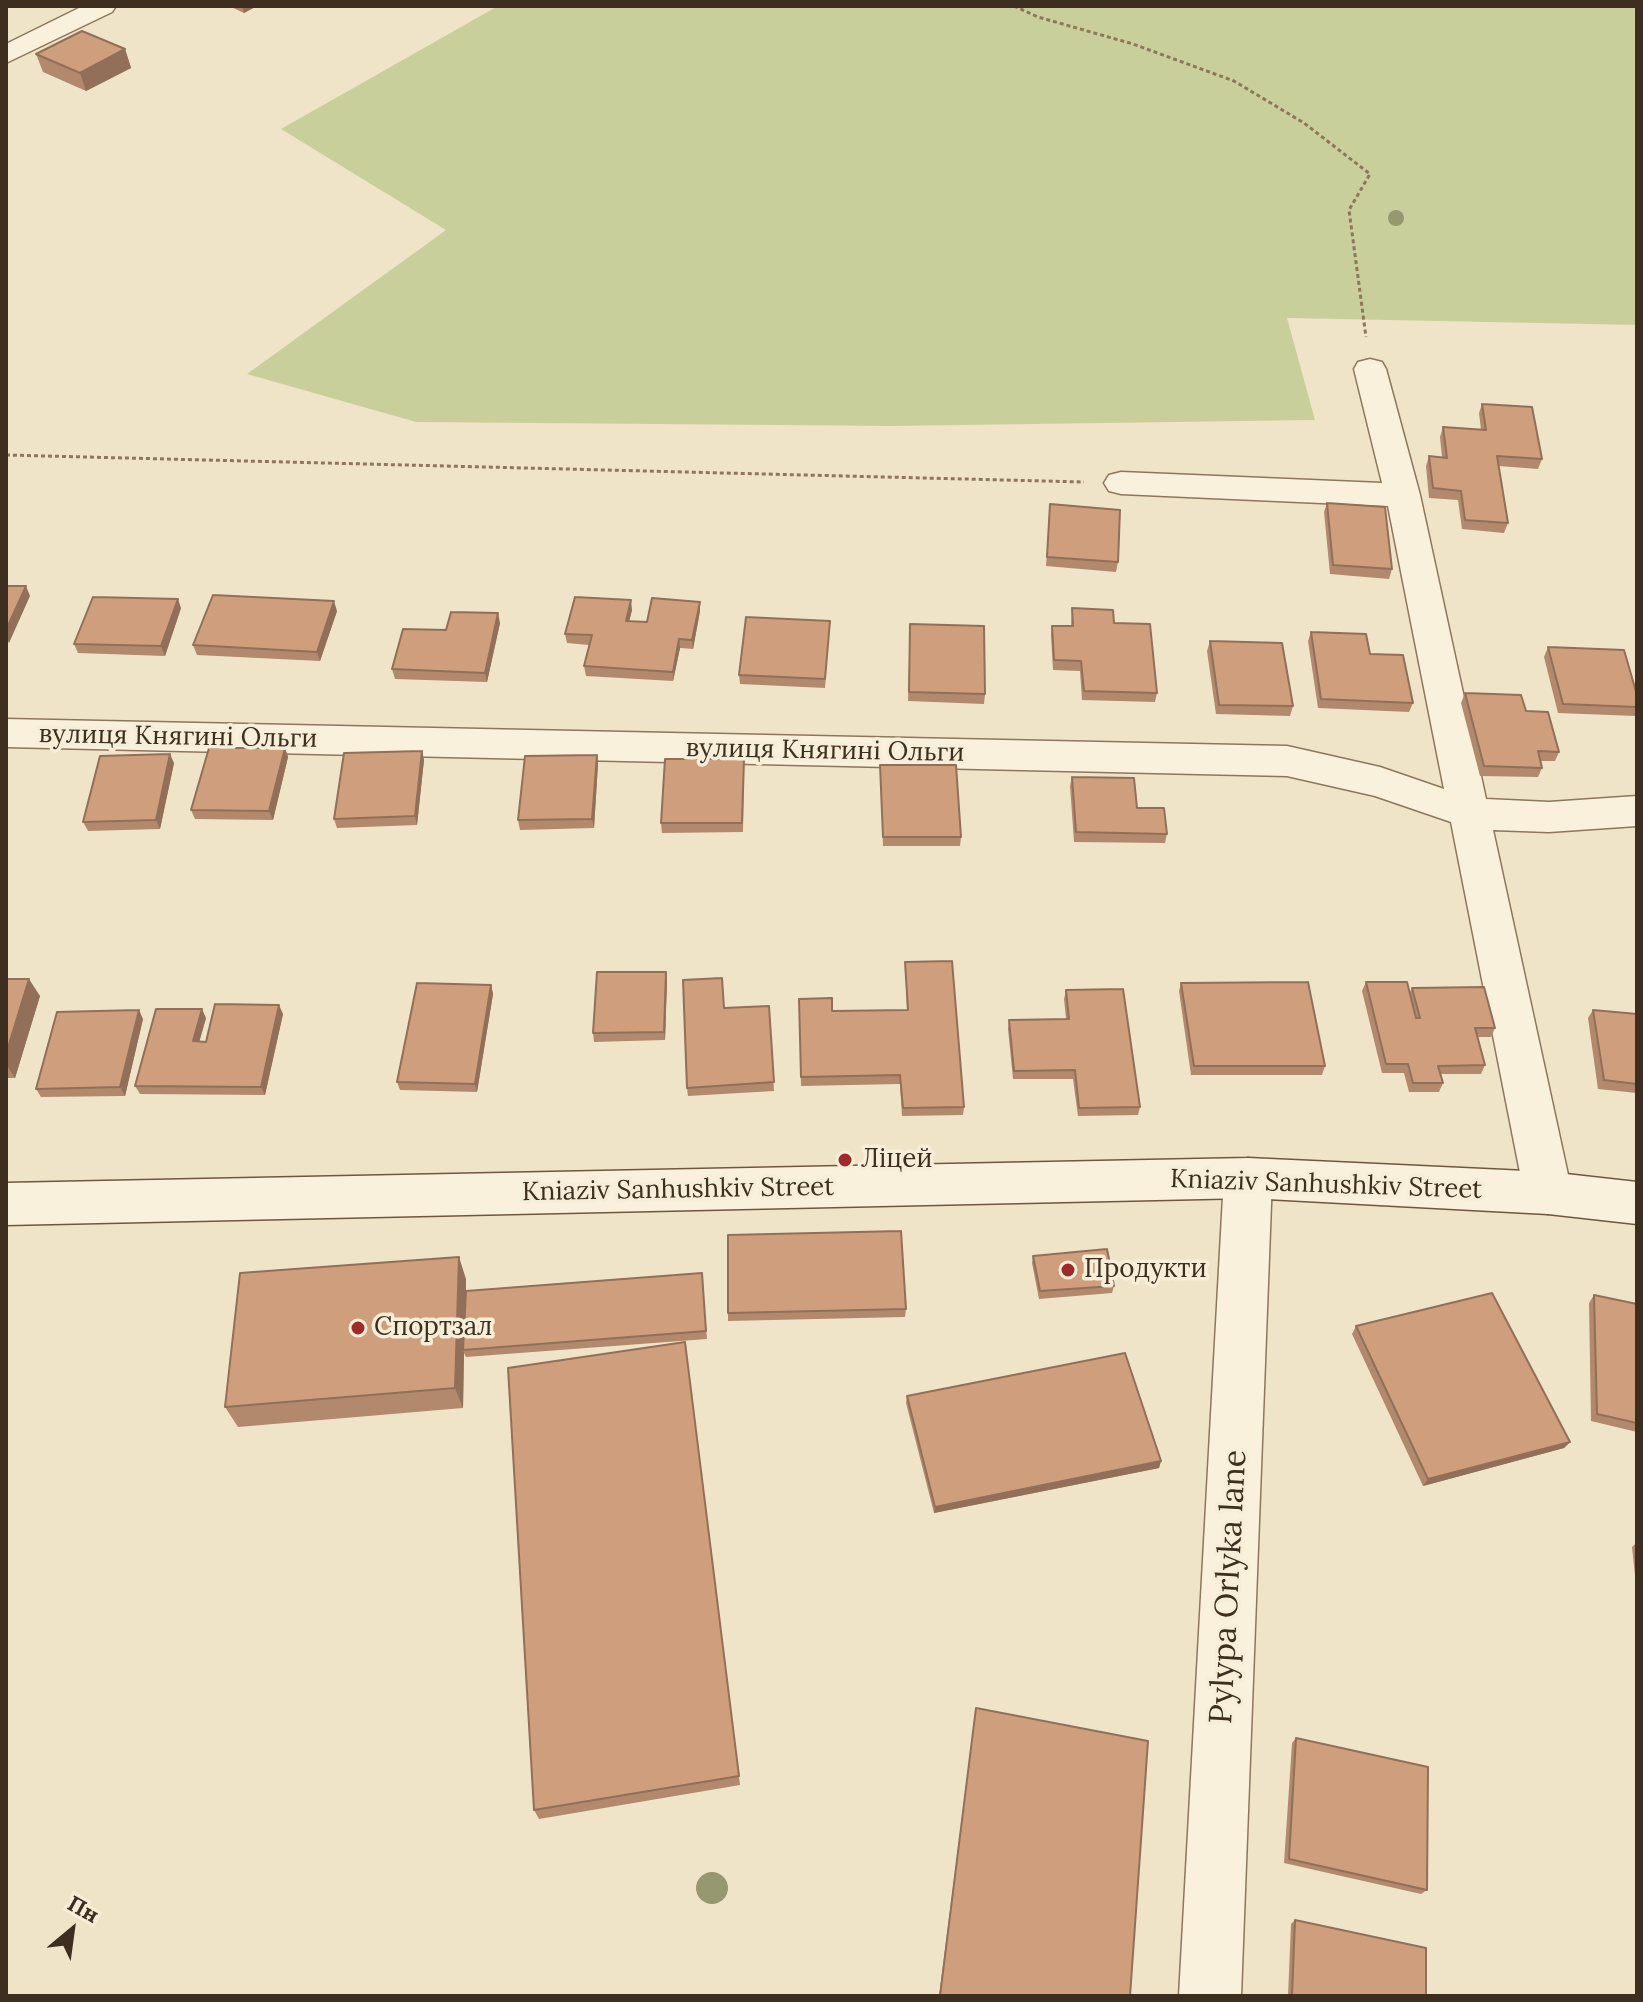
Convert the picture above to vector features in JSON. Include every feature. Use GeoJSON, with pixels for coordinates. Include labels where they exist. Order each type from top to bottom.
{"type":"FeatureCollection","features":[{"type":"Feature","properties":{"kind":"street"},"geometry":{"type":"LineString","coordinates":[[6,55],[103,6]]}},
{"type":"Feature","properties":{"kind":"street"},"geometry":{"type":"LineString","coordinates":[[1370,369],[1403,495],[1472,814],[1548,1193]]}},
{"type":"Feature","properties":{"kind":"street"},"geometry":{"type":"LineString","coordinates":[[1121,483],[1403,495]]}},
{"type":"Feature","properties":{"kind":"street","name":"вулиця Княгині Ольги"},"geometry":{"type":"LineString","coordinates":[[6,733],[1287,761],[1380,782],[1472,814],[1549,817],[1637,811]]}},
{"type":"Feature","properties":{"kind":"street","name":"Kniaziv Sanhushkiv Street"},"geometry":{"type":"LineString","coordinates":[[6,1204],[1248,1178],[1548,1193],[1637,1203]]}},
{"type":"Feature","properties":{"kind":"street","name":"Pylypa Orlyka lane"},"geometry":{"type":"LineString","coordinates":[[1210,1996],[1248,1178]]}},
{"type":"Feature","properties":{"kind":"path"},"geometry":{"type":"LineString","coordinates":[[1014,6],[1038,17],[1133,44],[1234,81],[1304,123],[1370,174],[1349,210],[1370,369]]}},
{"type":"Feature","properties":{"kind":"path"},"geometry":{"type":"LineString","coordinates":[[6,455],[1121,483]]}},
{"type":"Feature","properties":{"kind":"green space"},"geometry":{"type":"Polygon","coordinates":[[[498,6],[1637,6],[1637,325],[1287,318],[1315,420],[892,426],[416,422],[247,374],[446,230],[281,129],[498,6]]]}},
{"type":"Feature","properties":{"kind":"building"},"geometry":{"type":"Polygon","coordinates":[[[82,31],[125,49],[80,73],[36,54],[82,31]]]}},
{"type":"Feature","properties":{"kind":"building"},"geometry":{"type":"Polygon","coordinates":[[[1482,404],[1532,407],[1542,459],[1497,456],[1508,523],[1465,520],[1461,491],[1433,488],[1429,456],[1447,458],[1443,427],[1486,430],[1482,404]]]}},
{"type":"Feature","properties":{"kind":"building"},"geometry":{"type":"Polygon","coordinates":[[[1327,503],[1385,507],[1392,569],[1333,565],[1327,503]]]}},
{"type":"Feature","properties":{"kind":"building"},"geometry":{"type":"Polygon","coordinates":[[[1050,504],[1120,510],[1118,562],[1047,557],[1050,504]]]}},
{"type":"Feature","properties":{"kind":"building"},"geometry":{"type":"Polygon","coordinates":[[[6,586],[26,586],[6,630],[6,586]]]}},
{"type":"Feature","properties":{"kind":"building"},"geometry":{"type":"Polygon","coordinates":[[[213,595],[334,601],[317,652],[193,645],[213,595]]]}},
{"type":"Feature","properties":{"kind":"building"},"geometry":{"type":"Polygon","coordinates":[[[93,597],[178,599],[161,646],[74,644],[93,597]]]}},
{"type":"Feature","properties":{"kind":"building"},"geometry":{"type":"Polygon","coordinates":[[[575,597],[631,600],[626,621],[647,622],[652,598],[700,602],[692,640],[679,639],[673,672],[584,666],[592,635],[565,634],[575,597]]]}},
{"type":"Feature","properties":{"kind":"building"},"geometry":{"type":"Polygon","coordinates":[[[1072,608],[1113,610],[1114,623],[1150,624],[1157,693],[1084,691],[1081,661],[1054,660],[1052,626],[1073,626],[1072,608]]]}},
{"type":"Feature","properties":{"kind":"building"},"geometry":{"type":"Polygon","coordinates":[[[451,612],[498,613],[485,673],[392,669],[403,629],[446,630],[451,612]]]}},
{"type":"Feature","properties":{"kind":"building"},"geometry":{"type":"Polygon","coordinates":[[[746,617],[830,621],[825,679],[739,675],[746,617]]]}},
{"type":"Feature","properties":{"kind":"building"},"geometry":{"type":"Polygon","coordinates":[[[910,624],[984,626],[985,694],[909,692],[910,624]]]}},
{"type":"Feature","properties":{"kind":"building"},"geometry":{"type":"Polygon","coordinates":[[[1311,632],[1366,634],[1370,654],[1403,655],[1413,703],[1321,699],[1311,632]]]}},
{"type":"Feature","properties":{"kind":"building"},"geometry":{"type":"Polygon","coordinates":[[[1210,641],[1282,643],[1293,706],[1219,705],[1210,641]]]}},
{"type":"Feature","properties":{"kind":"building"},"geometry":{"type":"Polygon","coordinates":[[[1548,647],[1624,650],[1637,695],[1637,707],[1563,704],[1548,647]]]}},
{"type":"Feature","properties":{"kind":"building"},"geometry":{"type":"Polygon","coordinates":[[[1465,693],[1521,695],[1526,711],[1548,712],[1559,752],[1538,751],[1542,768],[1484,766],[1465,693]]]}},
{"type":"Feature","properties":{"kind":"building"},"geometry":{"type":"Polygon","coordinates":[[[209,748],[285,748],[269,811],[191,810],[209,748]]]}},
{"type":"Feature","properties":{"kind":"building"},"geometry":{"type":"Polygon","coordinates":[[[422,751],[415,816],[334,819],[344,753],[422,751]]]}},
{"type":"Feature","properties":{"kind":"building"},"geometry":{"type":"Polygon","coordinates":[[[170,754],[156,820],[83,822],[100,756],[170,754]]]}},
{"type":"Feature","properties":{"kind":"building"},"geometry":{"type":"Polygon","coordinates":[[[597,755],[592,819],[518,820],[525,756],[597,755]]]}},
{"type":"Feature","properties":{"kind":"building"},"geometry":{"type":"Polygon","coordinates":[[[665,759],[744,759],[742,823],[661,823],[665,759]]]}},
{"type":"Feature","properties":{"kind":"building"},"geometry":{"type":"Polygon","coordinates":[[[880,765],[956,765],[961,837],[883,837],[880,765]]]}},
{"type":"Feature","properties":{"kind":"building"},"geometry":{"type":"Polygon","coordinates":[[[1072,777],[1134,778],[1137,808],[1164,808],[1167,834],[1076,832],[1072,777]]]}},
{"type":"Feature","properties":{"kind":"building"},"geometry":{"type":"Polygon","coordinates":[[[952,961],[964,1107],[903,1108],[900,1075],[801,1077],[799,999],[832,998],[832,1011],[908,1010],[905,962],[952,961]]]}},
{"type":"Feature","properties":{"kind":"building"},"geometry":{"type":"Polygon","coordinates":[[[597,972],[666,972],[664,1032],[593,1033],[597,972]]]}},
{"type":"Feature","properties":{"kind":"building"},"geometry":{"type":"Polygon","coordinates":[[[722,978],[724,1008],[769,1006],[774,1082],[687,1088],[683,980],[722,978]]]}},
{"type":"Feature","properties":{"kind":"building"},"geometry":{"type":"Polygon","coordinates":[[[6,979],[29,979],[6,1054],[6,979]]]}},
{"type":"Feature","properties":{"kind":"building"},"geometry":{"type":"Polygon","coordinates":[[[1308,982],[1325,1066],[1194,1066],[1181,983],[1308,982]]]}},
{"type":"Feature","properties":{"kind":"building"},"geometry":{"type":"Polygon","coordinates":[[[1366,982],[1407,982],[1416,1018],[1420,1018],[1412,988],[1484,987],[1495,1028],[1475,1028],[1485,1065],[1438,1066],[1443,1083],[1413,1083],[1408,1064],[1386,1064],[1366,982]]]}},
{"type":"Feature","properties":{"kind":"building"},"geometry":{"type":"Polygon","coordinates":[[[417,983],[491,985],[475,1084],[397,1082],[417,983]]]}},
{"type":"Feature","properties":{"kind":"building"},"geometry":{"type":"Polygon","coordinates":[[[1123,989],[1140,1107],[1079,1108],[1075,1070],[1014,1071],[1009,1020],[1069,1019],[1066,990],[1123,989]]]}},
{"type":"Feature","properties":{"kind":"building"},"geometry":{"type":"Polygon","coordinates":[[[215,1004],[279,1005],[261,1087],[135,1086],[156,1009],[202,1009],[193,1041],[206,1042],[215,1004]]]}},
{"type":"Feature","properties":{"kind":"building"},"geometry":{"type":"Polygon","coordinates":[[[139,1010],[120,1087],[36,1089],[57,1012],[139,1010]]]}},
{"type":"Feature","properties":{"kind":"building"},"geometry":{"type":"Polygon","coordinates":[[[1593,1010],[1637,1014],[1637,1084],[1604,1080],[1593,1010]]]}},
{"type":"Feature","properties":{"kind":"building"},"geometry":{"type":"Polygon","coordinates":[[[901,1231],[906,1309],[728,1313],[728,1235],[901,1231]]]}},
{"type":"Feature","properties":{"kind":"building"},"geometry":{"type":"Polygon","coordinates":[[[1107,1249],[1114,1286],[1040,1291],[1033,1256],[1107,1249]]]}},
{"type":"Feature","properties":{"kind":"building","name":"Спортзал"},"geometry":{"type":"Polygon","coordinates":[[[459,1257],[455,1388],[225,1407],[240,1273],[459,1257]]]}},
{"type":"Feature","properties":{"kind":"building"},"geometry":{"type":"Polygon","coordinates":[[[702,1273],[706,1331],[463,1350],[466,1291],[702,1273]]]}},
{"type":"Feature","properties":{"kind":"building"},"geometry":{"type":"Polygon","coordinates":[[[1492,1293],[1570,1442],[1428,1479],[1356,1326],[1492,1293]]]}},
{"type":"Feature","properties":{"kind":"building"},"geometry":{"type":"Polygon","coordinates":[[[1594,1295],[1637,1304],[1637,1423],[1597,1414],[1594,1295]]]}},
{"type":"Feature","properties":{"kind":"building"},"geometry":{"type":"Polygon","coordinates":[[[685,1342],[739,1776],[534,1810],[508,1368],[685,1342]]]}},
{"type":"Feature","properties":{"kind":"building"},"geometry":{"type":"Polygon","coordinates":[[[1125,1353],[1161,1461],[935,1507],[907,1396],[1125,1353]]]}},
{"type":"Feature","properties":{"kind":"building"},"geometry":{"type":"Polygon","coordinates":[[[976,1708],[1148,1741],[1130,1996],[940,1996],[976,1708]]]}},
{"type":"Feature","properties":{"kind":"building"},"geometry":{"type":"Polygon","coordinates":[[[1296,1738],[1428,1767],[1427,1890],[1289,1859],[1296,1738]]]}},
{"type":"Feature","properties":{"kind":"building"},"geometry":{"type":"Polygon","coordinates":[[[1295,1920],[1426,1948],[1426,1996],[1292,1996],[1295,1920]]]}},
{"type":"Feature","properties":{"kind":"place","name":"Ліцей"},"geometry":{"type":"Point","coordinates":[845,1160]}},
{"type":"Feature","properties":{"kind":"place","name":"Продукти"},"geometry":{"type":"Point","coordinates":[1068,1270]}},
{"type":"Feature","properties":{"kind":"place","name":"Спортзал"},"geometry":{"type":"Point","coordinates":[358,1328]}}]}
